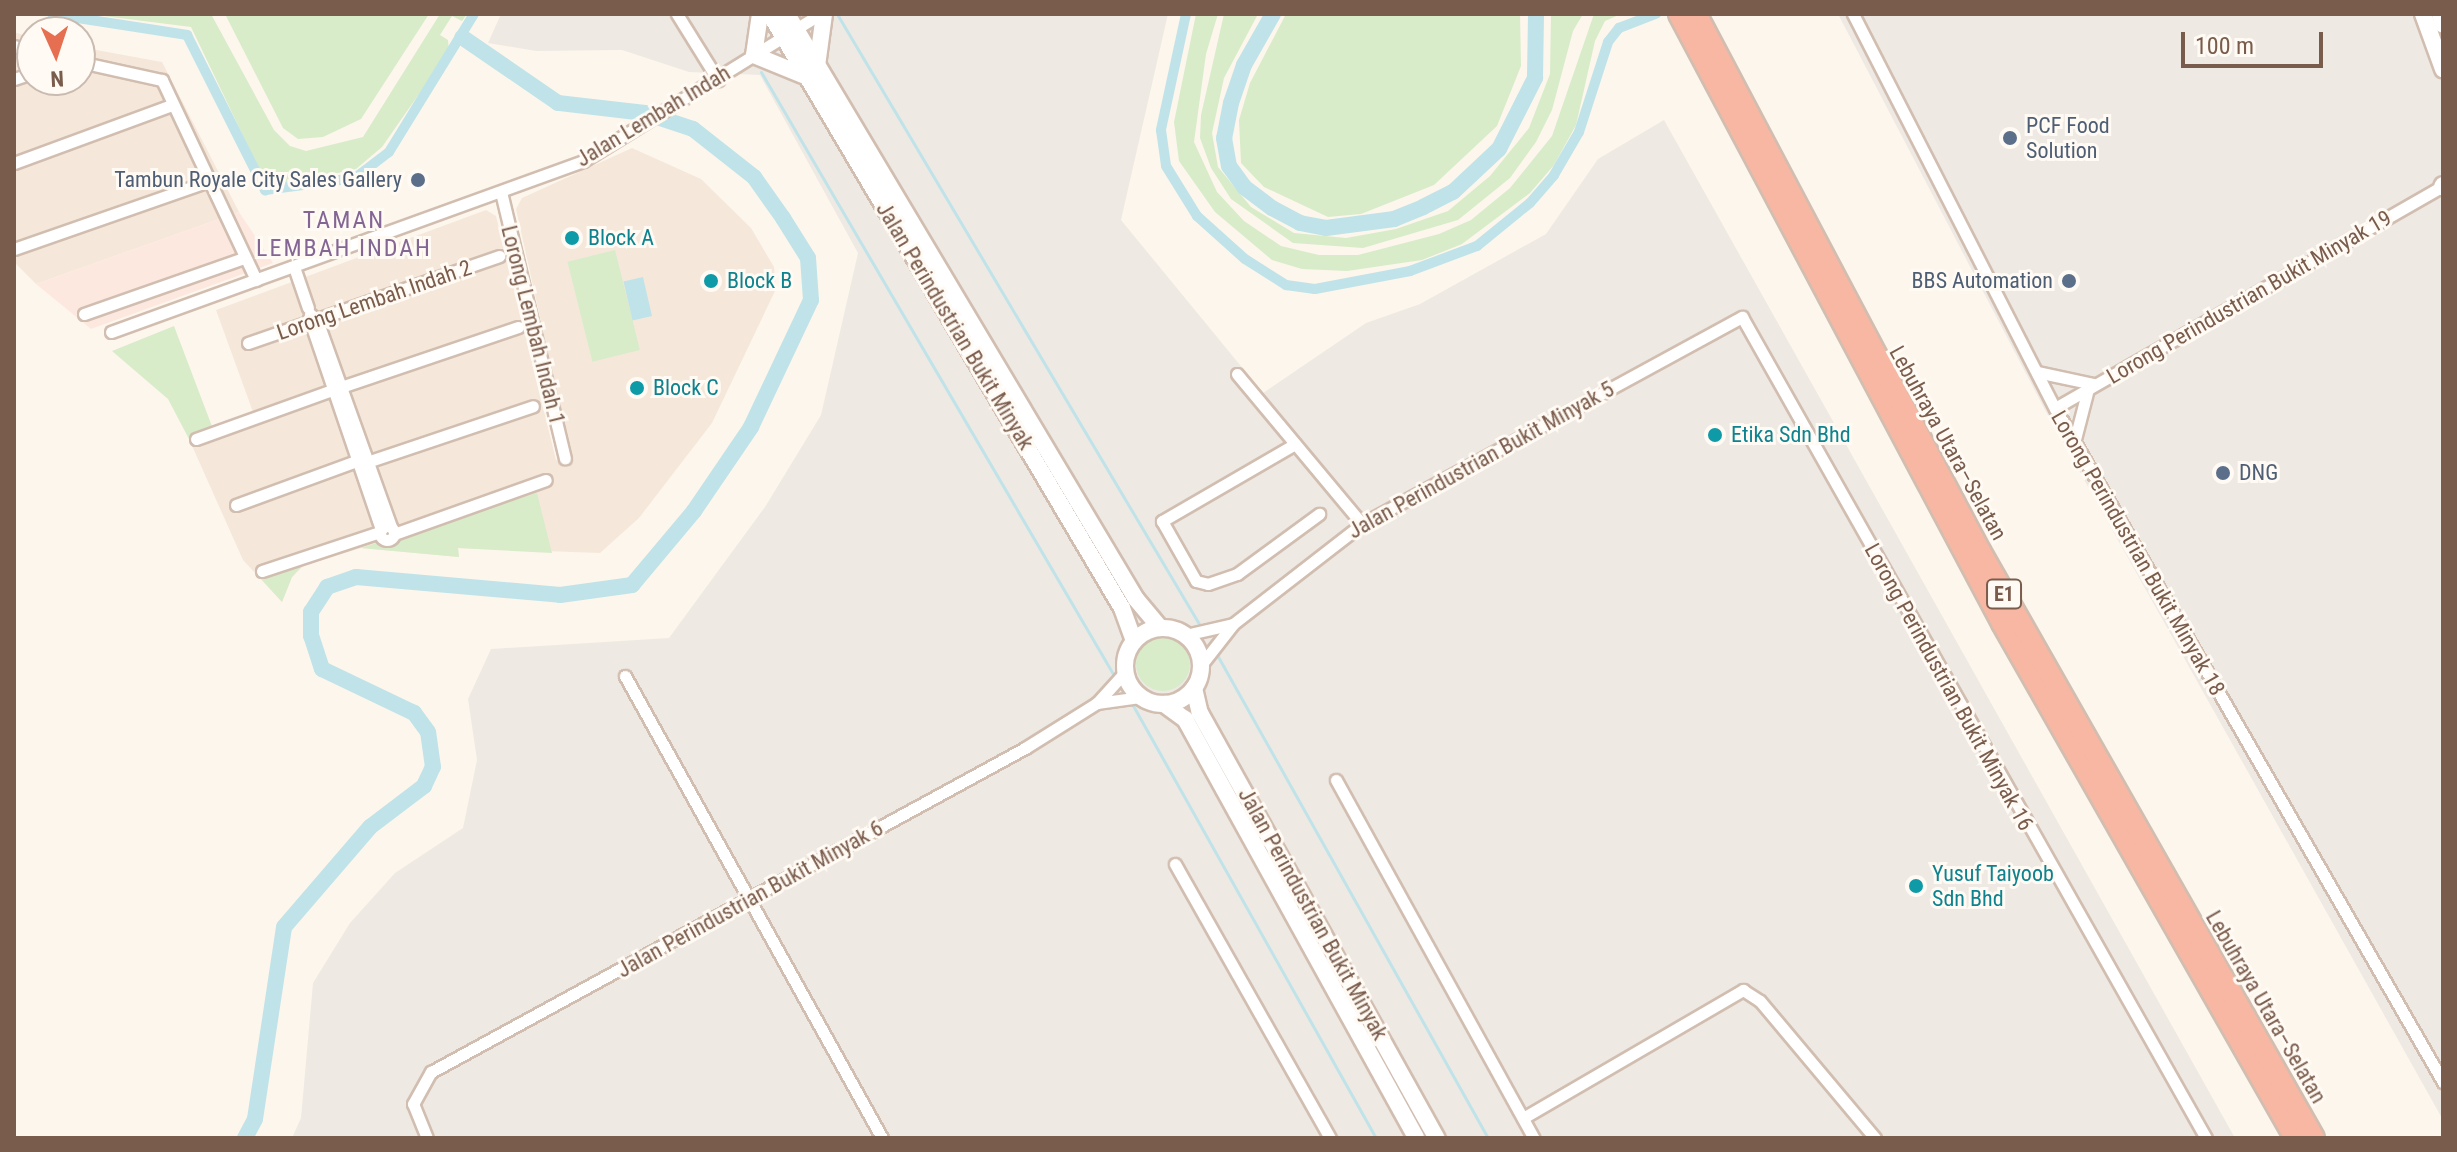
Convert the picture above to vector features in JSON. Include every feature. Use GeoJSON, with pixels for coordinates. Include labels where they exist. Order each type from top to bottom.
{"type":"FeatureCollection","features":[{"type":"Feature","properties":{"kind":"highway","name":"Lebuhraya Utara–Selatan"},"geometry":{"type":"LineString","coordinates":[[1679,14],[1702,44],[1972,537],[2314,1138]]}},
{"type":"Feature","properties":{"kind":"highway","name":"Lebuhraya Utara–Selatan"},"geometry":{"type":"LineString","coordinates":[[1696,14],[1702,44],[1995,609],[2295,1138]]}},
{"type":"Feature","properties":{"kind":"main road"},"geometry":{"type":"LineString","coordinates":[[760,14],[754,55],[812,71],[822,14]]}},
{"type":"Feature","properties":{"kind":"main road","name":"Jalan Perindustrian Bukit Minyak"},"geometry":{"type":"LineString","coordinates":[[770,14],[789,26],[1122,608],[1134,641]]}},
{"type":"Feature","properties":{"kind":"main road"},"geometry":{"type":"LineString","coordinates":[[2423,14],[2443,69]]}},
{"type":"Feature","properties":{"kind":"main road"},"geometry":{"type":"LineString","coordinates":[[2440,14],[2443,25]]}},
{"type":"Feature","properties":{"kind":"main road","name":"Jalan Perindustrian Bukit Minyak"},"geometry":{"type":"LineString","coordinates":[[812,71],[1136,599],[1160,628]]}},
{"type":"Feature","properties":{"kind":"main road"},"geometry":{"type":"LineString","coordinates":[[1160,628],[1191,634],[1204,660],[1194,688],[1164,704],[1131,699],[1122,675],[1134,641],[1160,628]]}},
{"type":"Feature","properties":{"kind":"main road","name":"Jalan Perindustrian Bukit Minyak"},"geometry":{"type":"LineString","coordinates":[[1194,688],[1200,713],[1437,1138]]}},
{"type":"Feature","properties":{"kind":"main road","name":"Jalan Perindustrian Bukit Minyak"},"geometry":{"type":"LineString","coordinates":[[1164,704],[1185,719],[1416,1138]]}},
{"type":"Feature","properties":{"kind":"street"},"geometry":{"type":"LineString","coordinates":[[677,14],[718,80]]}},
{"type":"Feature","properties":{"kind":"street","name":"Jalan Lembah Indah"},"geometry":{"type":"LineString","coordinates":[[111,332],[583,161],[718,80],[789,26],[822,14]]}},
{"type":"Feature","properties":{"kind":"street","name":"Lorong Perindustrian Bukit Minyak 18"},"geometry":{"type":"LineString","coordinates":[[1853,14],[2074,443],[2443,1082]]}},
{"type":"Feature","properties":{"kind":"street"},"geometry":{"type":"LineString","coordinates":[[96,65],[159,78],[256,280]]}},
{"type":"Feature","properties":{"kind":"street"},"geometry":{"type":"LineString","coordinates":[[14,163],[172,105]]}},
{"type":"Feature","properties":{"kind":"street"},"geometry":{"type":"LineString","coordinates":[[14,249],[209,181]]}},
{"type":"Feature","properties":{"kind":"street","name":"Lorong Perindustrian Bukit Minyak 19"},"geometry":{"type":"LineString","coordinates":[[2055,408],[2443,186]]}},
{"type":"Feature","properties":{"kind":"street","name":"Lorong Lembah Indah 1"},"geometry":{"type":"LineString","coordinates":[[501,192],[565,458]]}},
{"type":"Feature","properties":{"kind":"street","name":"Lorong Lembah Indah 2"},"geometry":{"type":"LineString","coordinates":[[248,343],[499,256]]}},
{"type":"Feature","properties":{"kind":"street"},"geometry":{"type":"LineString","coordinates":[[84,314],[244,258]]}},
{"type":"Feature","properties":{"kind":"street"},"geometry":{"type":"LineString","coordinates":[[294,267],[308,308]]}},
{"type":"Feature","properties":{"kind":"street","name":"Jalan Perindustrian Bukit Minyak 5"},"geometry":{"type":"LineString","coordinates":[[1233,624],[1362,524],[1742,317]]}},
{"type":"Feature","properties":{"kind":"street","name":"Lorong Perindustrian Bukit Minyak 16"},"geometry":{"type":"LineString","coordinates":[[1742,317],[2206,1138]]}},
{"type":"Feature","properties":{"kind":"street"},"geometry":{"type":"LineString","coordinates":[[312,321],[387,531]]}},
{"type":"Feature","properties":{"kind":"street"},"geometry":{"type":"LineString","coordinates":[[196,439],[518,327]]}},
{"type":"Feature","properties":{"kind":"street"},"geometry":{"type":"LineString","coordinates":[[2036,371],[2092,387],[2074,443]]}},
{"type":"Feature","properties":{"kind":"street"},"geometry":{"type":"LineString","coordinates":[[1237,374],[1362,524]]}},
{"type":"Feature","properties":{"kind":"street"},"geometry":{"type":"LineString","coordinates":[[236,505],[533,406]]}},
{"type":"Feature","properties":{"kind":"street"},"geometry":{"type":"LineString","coordinates":[[1295,444],[1162,521],[1196,581],[1208,584],[1237,574],[1319,514]]}},
{"type":"Feature","properties":{"kind":"street"},"geometry":{"type":"LineString","coordinates":[[262,571],[546,480]]}},
{"type":"Feature","properties":{"kind":"street"},"geometry":{"type":"LineString","coordinates":[[1191,634],[1233,624]]}},
{"type":"Feature","properties":{"kind":"street"},"geometry":{"type":"LineString","coordinates":[[1204,660],[1233,624]]}},
{"type":"Feature","properties":{"kind":"street"},"geometry":{"type":"LineString","coordinates":[[1097,703],[1122,675]]}},
{"type":"Feature","properties":{"kind":"street"},"geometry":{"type":"LineString","coordinates":[[625,676],[882,1138]]}},
{"type":"Feature","properties":{"kind":"street"},"geometry":{"type":"LineString","coordinates":[[1097,703],[1131,699]]}},
{"type":"Feature","properties":{"kind":"street","name":"Jalan Perindustrian Bukit Minyak 6"},"geometry":{"type":"LineString","coordinates":[[427,1138],[413,1104],[431,1072],[1025,748],[1097,703]]}},
{"type":"Feature","properties":{"kind":"street"},"geometry":{"type":"LineString","coordinates":[[1336,780],[1534,1138]]}},
{"type":"Feature","properties":{"kind":"street"},"geometry":{"type":"LineString","coordinates":[[1175,864],[1330,1138]]}},
{"type":"Feature","properties":{"kind":"street"},"geometry":{"type":"LineString","coordinates":[[1523,1118],[1743,990],[1760,1001],[1875,1138]]}},
{"type":"Feature","properties":{"kind":"shaded area"},"geometry":{"type":"Polygon","coordinates":[[[501,14],[1168,14],[1121,220],[1263,393],[1366,323],[1420,304],[1546,234],[1598,159],[1664,120],[2235,1138],[292,1138],[301,1118],[313,983],[350,923],[395,873],[463,828],[477,760],[468,699],[491,649],[669,638],[765,507],[821,415],[858,253],[760,75],[689,72],[622,50],[536,51],[488,43],[501,14]]]}},
{"type":"Feature","properties":{"kind":"shaded area"},"geometry":{"type":"Polygon","coordinates":[[[1838,14],[2443,14],[2443,1120],[2044,408],[1838,14]]]}},
{"type":"Feature","properties":{"kind":"shaded area"},"geometry":{"type":"Polygon","coordinates":[[[14,32],[16,96],[96,96],[96,50],[162,62],[239,212],[36,284],[14,262],[14,32]]]}},
{"type":"Feature","properties":{"kind":"shaded area"},"geometry":{"type":"Polygon","coordinates":[[[632,148],[701,179],[751,228],[774,267],[776,289],[712,423],[639,518],[600,553],[458,548],[459,557],[361,548],[303,566],[292,577],[282,602],[243,560],[189,439],[253,412],[216,310],[486,210],[496,216],[556,460],[571,457],[516,209],[522,198],[632,148]]]}},
{"type":"Feature","properties":{"kind":"shaded area"},"geometry":{"type":"Polygon","coordinates":[[[239,212],[273,263],[91,329],[36,284],[239,212]]]}},
{"type":"Feature","properties":{"kind":"green space"},"geometry":{"type":"Polygon","coordinates":[[[88,14],[211,14],[274,130],[290,146],[306,151],[363,137],[440,14],[467,14],[462,21],[452,16],[440,35],[448,40],[449,51],[382,147],[356,169],[287,184],[270,183],[260,171],[191,27],[88,14]]]}},
{"type":"Feature","properties":{"kind":"green space"},"geometry":{"type":"Polygon","coordinates":[[[225,14],[429,14],[361,119],[323,137],[298,139],[283,128],[225,14]]]}},
{"type":"Feature","properties":{"kind":"green space"},"geometry":{"type":"Polygon","coordinates":[[[1196,14],[1218,14],[1206,54],[1194,142],[1217,192],[1244,221],[1281,246],[1319,255],[1358,255],[1439,234],[1471,220],[1510,188],[1552,136],[1594,14],[1621,14],[1605,21],[1595,41],[1576,125],[1554,165],[1530,193],[1462,244],[1422,260],[1347,271],[1302,269],[1272,260],[1215,212],[1179,161],[1174,122],[1196,14]]]}},
{"type":"Feature","properties":{"kind":"green space"},"geometry":{"type":"Polygon","coordinates":[[[1224,14],[1258,14],[1224,78],[1212,133],[1218,167],[1251,207],[1294,233],[1346,238],[1396,229],[1448,211],[1490,176],[1529,128],[1550,74],[1551,14],[1583,14],[1573,31],[1552,110],[1536,142],[1510,178],[1458,220],[1363,248],[1293,243],[1231,199],[1211,168],[1200,138],[1201,115],[1224,14]]]}},
{"type":"Feature","properties":{"kind":"green space"},"geometry":{"type":"Polygon","coordinates":[[[1286,14],[1520,14],[1521,66],[1497,126],[1434,185],[1361,214],[1328,217],[1264,187],[1241,163],[1239,120],[1250,83],[1286,14]]]}},
{"type":"Feature","properties":{"kind":"green space"},"geometry":{"type":"Polygon","coordinates":[[[615,250],[640,350],[592,362],[567,262],[615,250]]]}},
{"type":"Feature","properties":{"kind":"green space"},"geometry":{"type":"Polygon","coordinates":[[[174,326],[213,429],[189,439],[168,399],[112,351],[174,326]]]}},
{"type":"Feature","properties":{"kind":"green space"},"geometry":{"type":"Polygon","coordinates":[[[537,493],[552,553],[458,548],[459,557],[361,548],[537,493]]]}},
{"type":"Feature","properties":{"kind":"green space"},"geometry":{"type":"Polygon","coordinates":[[[303,565],[292,577],[282,602],[261,579],[303,565]]]}},
{"type":"Feature","properties":{"kind":"green space"},"geometry":{"type":"Polygon","coordinates":[[[1163,637],[1182,645],[1190,664],[1182,683],[1163,691],[1144,683],[1136,664],[1144,645],[1163,637]]]}},
{"type":"Feature","properties":{"kind":"water"},"geometry":{"type":"Polygon","coordinates":[[[643,277],[652,316],[633,320],[624,281],[643,277]]]}},
{"type":"Feature","properties":{"kind":"waterway"},"geometry":{"type":"LineString","coordinates":[[52,14],[187,35],[265,190],[355,178],[389,152],[474,14]]}},
{"type":"Feature","properties":{"kind":"waterway"},"geometry":{"type":"LineString","coordinates":[[837,14],[1202,629]]}},
{"type":"Feature","properties":{"kind":"waterway"},"geometry":{"type":"LineString","coordinates":[[1186,14],[1161,130],[1166,166],[1197,216],[1245,259],[1286,285],[1315,289],[1410,271],[1477,246],[1530,203],[1554,175],[1579,132],[1608,42],[1619,28],[1656,14]]}},
{"type":"Feature","properties":{"kind":"waterway"},"geometry":{"type":"LineString","coordinates":[[1273,14],[1244,65],[1231,103],[1224,138],[1229,166],[1244,187],[1272,208],[1300,223],[1326,228],[1394,219],[1423,207],[1453,192],[1499,149],[1535,78],[1536,14]]}},
{"type":"Feature","properties":{"kind":"waterway"},"geometry":{"type":"LineString","coordinates":[[245,1138],[255,1119],[284,927],[370,827],[424,786],[433,767],[428,732],[414,713],[322,669],[311,636],[311,612],[327,587],[356,577],[560,595],[632,585],[694,511],[751,427],[811,300],[808,258],[783,218],[754,177],[693,129],[645,113],[558,103],[462,37]]}},
{"type":"Feature","properties":{"kind":"waterway"},"geometry":{"type":"LineString","coordinates":[[761,72],[1116,679]]}},
{"type":"Feature","properties":{"kind":"waterway"},"geometry":{"type":"LineString","coordinates":[[1216,653],[1488,1138]]}},
{"type":"Feature","properties":{"kind":"waterway"},"geometry":{"type":"LineString","coordinates":[[1131,702],[1376,1138]]}},
{"type":"Feature","properties":{"kind":"place","name":"PCF Food Solution"},"geometry":{"type":"Point","coordinates":[2010,138]}},
{"type":"Feature","properties":{"kind":"place","name":"Tambun Royale City Sales Gallery"},"geometry":{"type":"Point","coordinates":[418,180]}},
{"type":"Feature","properties":{"kind":"place","name":"Block A"},"geometry":{"type":"Point","coordinates":[572,238]}},
{"type":"Feature","properties":{"kind":"place","name":"Block B"},"geometry":{"type":"Point","coordinates":[711,281]}},
{"type":"Feature","properties":{"kind":"place","name":"BBS Automation"},"geometry":{"type":"Point","coordinates":[2069,281]}},
{"type":"Feature","properties":{"kind":"place","name":"Block C"},"geometry":{"type":"Point","coordinates":[637,388]}},
{"type":"Feature","properties":{"kind":"place","name":"Etika Sdn Bhd"},"geometry":{"type":"Point","coordinates":[1715,435]}},
{"type":"Feature","properties":{"kind":"place","name":"DNG"},"geometry":{"type":"Point","coordinates":[2223,473]}},
{"type":"Feature","properties":{"kind":"place","name":"Yusuf Taiyoob Sdn Bhd"},"geometry":{"type":"Point","coordinates":[1916,886]}},
{"type":"Feature","properties":{"kind":"district","name":"TAMAN LEMBAH INDAH"},"geometry":{"type":"Point","coordinates":[344,235]}}]}
